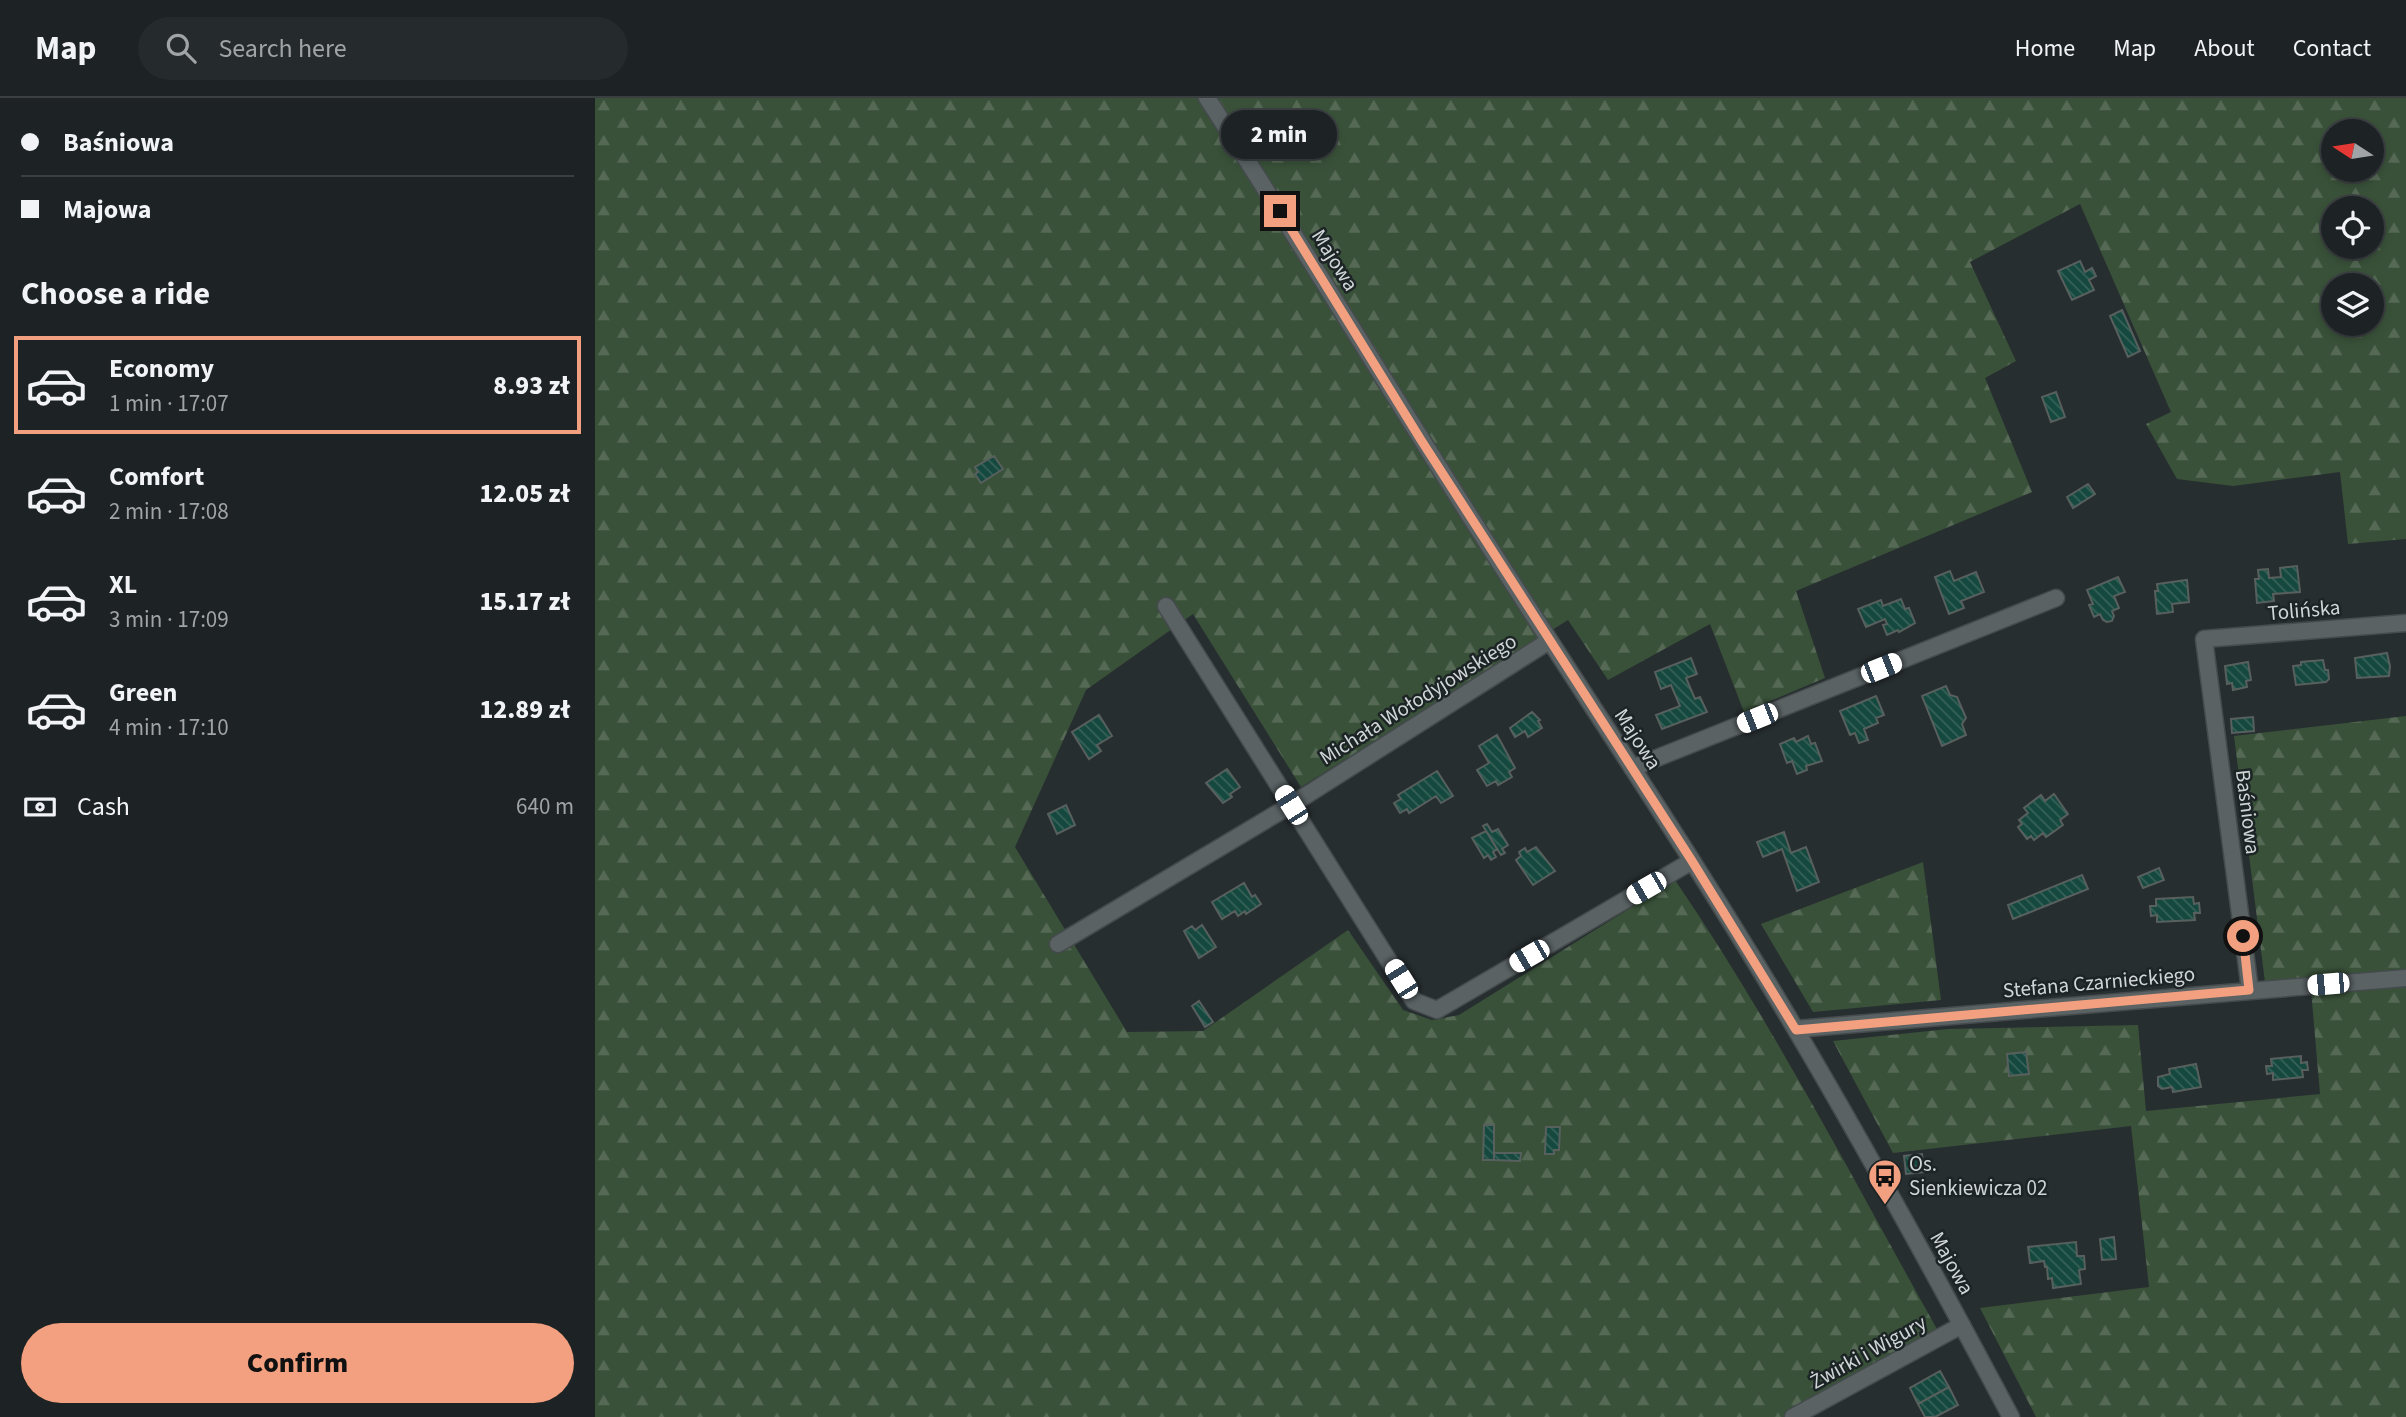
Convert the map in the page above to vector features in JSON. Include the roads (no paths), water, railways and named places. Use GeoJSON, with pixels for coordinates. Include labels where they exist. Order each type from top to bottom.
{"type":"FeatureCollection","features":[{"type":"Feature","properties":{"kind":"street","name":"Majowa"},"geometry":{"type":"LineString","coordinates":[[1207,98],[1421,440],[1692,861],[1796,1030],[2011,1417]]}},
{"type":"Feature","properties":{"kind":"street"},"geometry":{"type":"LineString","coordinates":[[1632,768],[2056,598]]}},
{"type":"Feature","properties":{"kind":"street"},"geometry":{"type":"LineString","coordinates":[[1166,606],[1414,1001],[1437,1010],[1692,861]]}},
{"type":"Feature","properties":{"kind":"street","name":"Tolińska"},"geometry":{"type":"LineString","coordinates":[[2204,639],[2406,623]]}},
{"type":"Feature","properties":{"kind":"street","name":"Baśniowa"},"geometry":{"type":"LineString","coordinates":[[2204,639],[2249,990]]}},
{"type":"Feature","properties":{"kind":"street","name":"Michała Wołodyjowskiego"},"geometry":{"type":"LineString","coordinates":[[1058,944],[1291,805],[1549,641]]}},
{"type":"Feature","properties":{"kind":"street","name":"Stefana Czarnieckiego"},"geometry":{"type":"LineString","coordinates":[[1796,1030],[2406,978]]}},
{"type":"Feature","properties":{"kind":"street","name":"Żwirki i Wigury"},"geometry":{"type":"LineString","coordinates":[[1794,1417],[1962,1325]]}},
{"type":"Feature","properties":{"kind":"place","name":"Os. Sienkiewicza 02"},"geometry":{"type":"Point","coordinates":[1885,1206]}}]}
